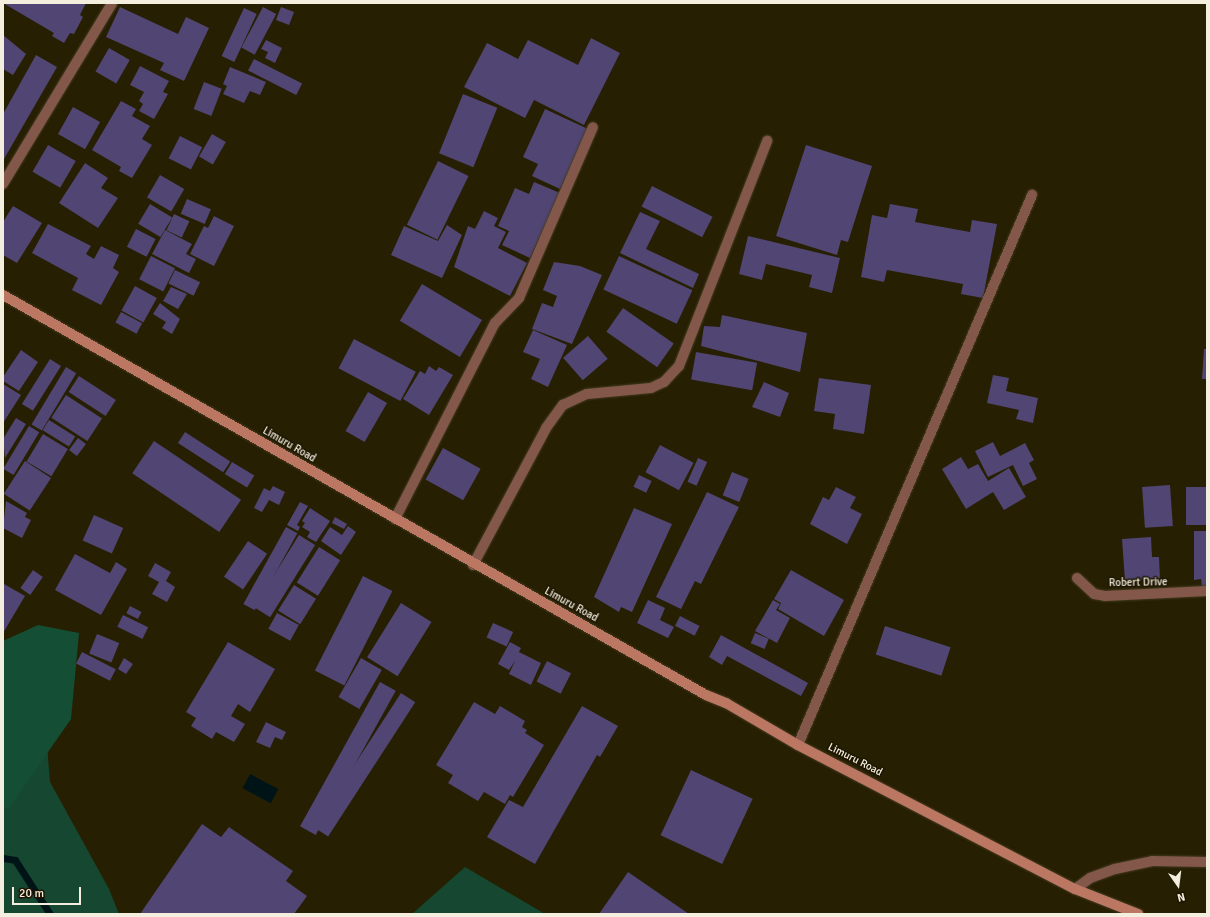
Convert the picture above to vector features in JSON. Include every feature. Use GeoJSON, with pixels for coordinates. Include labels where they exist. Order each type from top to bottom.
{"type":"FeatureCollection","features":[{"type":"Feature","properties":{"kind":"main road","name":"Limuru Road"},"geometry":{"type":"LineString","coordinates":[[3,295],[473,565],[798,745],[1075,889],[1138,914]]}},
{"type":"Feature","properties":{"kind":"street"},"geometry":{"type":"LineString","coordinates":[[3,184],[112,3]]}},
{"type":"Feature","properties":{"kind":"street"},"geometry":{"type":"LineString","coordinates":[[394,519],[495,323],[519,298],[593,127]]}},
{"type":"Feature","properties":{"kind":"street"},"geometry":{"type":"LineString","coordinates":[[473,565],[546,428],[563,405],[587,394],[651,388],[664,382],[679,366],[767,141]]}},
{"type":"Feature","properties":{"kind":"street"},"geometry":{"type":"LineString","coordinates":[[798,745],[1032,195]]}},
{"type":"Feature","properties":{"kind":"street","name":"Robert Drive"},"geometry":{"type":"LineString","coordinates":[[1077,578],[1094,594],[1105,596],[1207,591]]}},
{"type":"Feature","properties":{"kind":"street"},"geometry":{"type":"LineString","coordinates":[[1075,889],[1090,878],[1115,868],[1152,861],[1207,862]]}},
{"type":"Feature","properties":{"kind":"green space"},"geometry":{"type":"Polygon","coordinates":[[[38,625],[79,633],[71,719],[9,808],[3,807],[3,641],[38,625]]]}},
{"type":"Feature","properties":{"kind":"green space"},"geometry":{"type":"Polygon","coordinates":[[[40,656],[50,782],[109,889],[119,914],[3,914],[3,671],[40,656]]]}},
{"type":"Feature","properties":{"kind":"green space"},"geometry":{"type":"Polygon","coordinates":[[[465,867],[545,914],[412,914],[465,867]]]}},
{"type":"Feature","properties":{"kind":"shaded area"},"geometry":{"type":"Polygon","coordinates":[[[250,774],[278,789],[271,803],[242,788],[250,774]]]}},
{"type":"Feature","properties":{"kind":"building"},"geometry":{"type":"Polygon","coordinates":[[[3,3],[86,3],[80,15],[83,17],[74,34],[70,33],[64,43],[52,36],[54,33],[3,3]]]}},
{"type":"Feature","properties":{"kind":"building"},"geometry":{"type":"Polygon","coordinates":[[[120,7],[178,34],[186,17],[209,28],[184,81],[160,70],[164,63],[106,37],[120,7]]]}},
{"type":"Feature","properties":{"kind":"building"},"geometry":{"type":"Polygon","coordinates":[[[263,7],[276,14],[255,55],[241,48],[263,7]]]}},
{"type":"Feature","properties":{"kind":"building"},"geometry":{"type":"Polygon","coordinates":[[[281,7],[294,12],[289,25],[276,20],[281,7]]]}},
{"type":"Feature","properties":{"kind":"building"},"geometry":{"type":"Polygon","coordinates":[[[244,8],[257,14],[234,62],[222,56],[244,8]]]}},
{"type":"Feature","properties":{"kind":"building"},"geometry":{"type":"Polygon","coordinates":[[[3,35],[26,54],[13,75],[3,69],[3,35]]]}},
{"type":"Feature","properties":{"kind":"building"},"geometry":{"type":"Polygon","coordinates":[[[591,38],[620,53],[584,125],[534,100],[525,118],[464,87],[487,43],[518,59],[528,40],[578,65],[591,38]]]}},
{"type":"Feature","properties":{"kind":"building"},"geometry":{"type":"Polygon","coordinates":[[[266,40],[282,48],[275,63],[265,58],[268,52],[261,49],[266,40]]]}},
{"type":"Feature","properties":{"kind":"building"},"geometry":{"type":"Polygon","coordinates":[[[109,48],[130,60],[116,83],[96,71],[109,48]]]}},
{"type":"Feature","properties":{"kind":"building"},"geometry":{"type":"Polygon","coordinates":[[[36,55],[57,67],[4,159],[3,114],[36,55]]]}},
{"type":"Feature","properties":{"kind":"building"},"geometry":{"type":"Polygon","coordinates":[[[254,59],[302,84],[296,95],[248,71],[254,59]]]}},
{"type":"Feature","properties":{"kind":"building"},"geometry":{"type":"Polygon","coordinates":[[[140,66],[169,81],[163,92],[168,94],[154,119],[139,111],[143,104],[139,101],[144,92],[130,85],[140,66]]]}},
{"type":"Feature","properties":{"kind":"building"},"geometry":{"type":"Polygon","coordinates":[[[230,67],[266,82],[260,95],[250,91],[244,103],[223,94],[227,86],[223,84],[230,67]]]}},
{"type":"Feature","properties":{"kind":"building"},"geometry":{"type":"Polygon","coordinates":[[[204,82],[222,89],[211,116],[194,109],[204,82]]]}},
{"type":"Feature","properties":{"kind":"building"},"geometry":{"type":"Polygon","coordinates":[[[463,94],[497,108],[473,167],[439,153],[463,94]]]}},
{"type":"Feature","properties":{"kind":"building"},"geometry":{"type":"Polygon","coordinates":[[[121,101],[136,109],[132,116],[150,126],[142,139],[152,145],[132,178],[119,171],[121,167],[92,150],[121,101]]]}},
{"type":"Feature","properties":{"kind":"building"},"geometry":{"type":"Polygon","coordinates":[[[73,107],[100,122],[85,149],[58,134],[73,107]]]}},
{"type":"Feature","properties":{"kind":"building"},"geometry":{"type":"Polygon","coordinates":[[[545,109],[588,129],[560,189],[532,176],[538,164],[523,157],[545,109]]]}},
{"type":"Feature","properties":{"kind":"building"},"geometry":{"type":"Polygon","coordinates":[[[212,134],[226,142],[213,165],[199,157],[212,134]]]}},
{"type":"Feature","properties":{"kind":"building"},"geometry":{"type":"Polygon","coordinates":[[[180,136],[202,147],[191,170],[169,158],[180,136]]]}},
{"type":"Feature","properties":{"kind":"building"},"geometry":{"type":"Polygon","coordinates":[[[48,145],[76,161],[60,188],[32,172],[48,145]]]}},
{"type":"Feature","properties":{"kind":"building"},"geometry":{"type":"Polygon","coordinates":[[[806,145],[872,166],[848,242],[841,240],[837,255],[776,236],[806,145]]]}},
{"type":"Feature","properties":{"kind":"building"},"geometry":{"type":"Polygon","coordinates":[[[438,161],[469,176],[437,240],[407,225],[438,161]]]}},
{"type":"Feature","properties":{"kind":"building"},"geometry":{"type":"Polygon","coordinates":[[[85,163],[108,178],[101,188],[118,198],[98,228],[59,203],[85,163]]]}},
{"type":"Feature","properties":{"kind":"building"},"geometry":{"type":"Polygon","coordinates":[[[160,175],[184,189],[171,212],[147,198],[160,175]]]}},
{"type":"Feature","properties":{"kind":"building"},"geometry":{"type":"Polygon","coordinates":[[[534,182],[560,193],[530,258],[502,245],[509,231],[498,226],[515,188],[529,194],[534,182]]]}},
{"type":"Feature","properties":{"kind":"building"},"geometry":{"type":"Polygon","coordinates":[[[652,186],[713,217],[702,237],[642,206],[652,186]]]}},
{"type":"Feature","properties":{"kind":"building"},"geometry":{"type":"Polygon","coordinates":[[[187,199],[211,209],[205,224],[181,214],[187,199]]]}},
{"type":"Feature","properties":{"kind":"building"},"geometry":{"type":"Polygon","coordinates":[[[150,204],[172,217],[160,237],[138,224],[150,204]]]}},
{"type":"Feature","properties":{"kind":"building"},"geometry":{"type":"Polygon","coordinates":[[[890,204],[918,209],[915,222],[970,232],[972,220],[997,224],[983,298],[961,294],[963,284],[887,270],[884,282],[861,277],[872,215],[887,218],[890,204]]]}},
{"type":"Feature","properties":{"kind":"building"},"geometry":{"type":"Polygon","coordinates":[[[13,206],[42,223],[17,263],[3,255],[3,222],[13,206]]]}},
{"type":"Feature","properties":{"kind":"building"},"geometry":{"type":"Polygon","coordinates":[[[484,211],[498,218],[494,226],[506,232],[498,248],[527,263],[510,296],[454,267],[468,226],[475,229],[484,211]]]}},
{"type":"Feature","properties":{"kind":"building"},"geometry":{"type":"Polygon","coordinates":[[[640,212],[660,221],[646,249],[699,274],[693,288],[620,253],[640,212]]]}},
{"type":"Feature","properties":{"kind":"building"},"geometry":{"type":"Polygon","coordinates":[[[174,214],[189,221],[182,237],[166,230],[174,214]]]}},
{"type":"Feature","properties":{"kind":"building"},"geometry":{"type":"Polygon","coordinates":[[[214,216],[234,226],[214,266],[190,254],[204,226],[208,228],[214,216]]]}},
{"type":"Feature","properties":{"kind":"building"},"geometry":{"type":"Polygon","coordinates":[[[48,224],[91,246],[86,254],[94,259],[101,246],[119,255],[113,268],[119,272],[101,305],[72,290],[78,278],[32,253],[48,224]]]}},
{"type":"Feature","properties":{"kind":"building"},"geometry":{"type":"Polygon","coordinates":[[[447,225],[462,235],[442,278],[391,255],[404,226],[438,241],[447,225]]]}},
{"type":"Feature","properties":{"kind":"building"},"geometry":{"type":"Polygon","coordinates":[[[136,229],[156,239],[147,257],[127,247],[136,229]]]}},
{"type":"Feature","properties":{"kind":"building"},"geometry":{"type":"Polygon","coordinates":[[[165,230],[192,244],[186,254],[196,259],[189,273],[152,254],[165,230]]]}},
{"type":"Feature","properties":{"kind":"building"},"geometry":{"type":"Polygon","coordinates":[[[748,236],[840,258],[832,293],[809,287],[812,275],[766,264],[762,280],[739,274],[748,236]]]}},
{"type":"Feature","properties":{"kind":"building"},"geometry":{"type":"Polygon","coordinates":[[[151,256],[175,268],[163,291],[139,279],[151,256]]]}},
{"type":"Feature","properties":{"kind":"building"},"geometry":{"type":"Polygon","coordinates":[[[619,256],[692,290],[677,324],[603,290],[619,256]]]}},
{"type":"Feature","properties":{"kind":"building"},"geometry":{"type":"Polygon","coordinates":[[[554,262],[580,266],[602,275],[572,344],[532,329],[542,303],[553,307],[557,296],[543,290],[554,262]]]}},
{"type":"Feature","properties":{"kind":"building"},"geometry":{"type":"Polygon","coordinates":[[[175,270],[200,282],[194,296],[168,283],[175,270]]]}},
{"type":"Feature","properties":{"kind":"building"},"geometry":{"type":"Polygon","coordinates":[[[422,284],[482,320],[460,357],[400,321],[422,284]]]}},
{"type":"Feature","properties":{"kind":"building"},"geometry":{"type":"Polygon","coordinates":[[[135,286],[157,298],[143,323],[121,310],[135,286]]]}},
{"type":"Feature","properties":{"kind":"building"},"geometry":{"type":"Polygon","coordinates":[[[171,287],[187,294],[178,309],[163,301],[171,287]]]}},
{"type":"Feature","properties":{"kind":"building"},"geometry":{"type":"Polygon","coordinates":[[[160,303],[180,319],[172,334],[162,328],[166,322],[153,314],[160,303]]]}},
{"type":"Feature","properties":{"kind":"building"},"geometry":{"type":"Polygon","coordinates":[[[623,308],[674,344],[657,367],[606,332],[623,308]]]}},
{"type":"Feature","properties":{"kind":"building"},"geometry":{"type":"Polygon","coordinates":[[[121,312],[142,323],[137,334],[115,323],[121,312]]]}},
{"type":"Feature","properties":{"kind":"building"},"geometry":{"type":"Polygon","coordinates":[[[722,315],[807,333],[800,372],[701,346],[704,326],[720,327],[722,315]]]}},
{"type":"Feature","properties":{"kind":"building"},"geometry":{"type":"Polygon","coordinates":[[[533,330],[567,345],[548,387],[531,379],[540,359],[523,352],[533,330]]]}},
{"type":"Feature","properties":{"kind":"building"},"geometry":{"type":"Polygon","coordinates":[[[588,336],[608,359],[583,380],[563,358],[588,336]]]}},
{"type":"Feature","properties":{"kind":"building"},"geometry":{"type":"Polygon","coordinates":[[[354,339],[416,372],[400,401],[339,368],[354,339]]]}},
{"type":"Feature","properties":{"kind":"building"},"geometry":{"type":"Polygon","coordinates":[[[1204,349],[1207,349],[1207,379],[1202,379],[1204,349]]]}},
{"type":"Feature","properties":{"kind":"building"},"geometry":{"type":"Polygon","coordinates":[[[21,350],[38,362],[19,391],[3,381],[3,377],[21,350]]]}},
{"type":"Feature","properties":{"kind":"building"},"geometry":{"type":"Polygon","coordinates":[[[696,352],[757,363],[752,390],[691,380],[696,352]]]}},
{"type":"Feature","properties":{"kind":"building"},"geometry":{"type":"Polygon","coordinates":[[[50,359],[61,366],[33,411],[22,404],[50,359]]]}},
{"type":"Feature","properties":{"kind":"building"},"geometry":{"type":"Polygon","coordinates":[[[429,366],[436,371],[439,367],[453,375],[429,415],[403,399],[420,371],[425,374],[429,366]]]}},
{"type":"Feature","properties":{"kind":"building"},"geometry":{"type":"Polygon","coordinates":[[[66,367],[76,373],[42,431],[31,424],[66,367]]]}},
{"type":"Feature","properties":{"kind":"building"},"geometry":{"type":"Polygon","coordinates":[[[993,375],[1009,378],[1006,391],[1038,398],[1033,423],[1016,419],[1019,410],[987,403],[993,375]]]}},
{"type":"Feature","properties":{"kind":"building"},"geometry":{"type":"Polygon","coordinates":[[[79,376],[116,400],[106,416],[69,392],[79,376]]]}},
{"type":"Feature","properties":{"kind":"building"},"geometry":{"type":"Polygon","coordinates":[[[819,378],[871,385],[864,434],[833,429],[835,414],[814,411],[819,378]]]}},
{"type":"Feature","properties":{"kind":"building"},"geometry":{"type":"Polygon","coordinates":[[[764,382],[789,393],[780,417],[752,407],[764,382]]]}},
{"type":"Feature","properties":{"kind":"building"},"geometry":{"type":"Polygon","coordinates":[[[3,384],[21,395],[3,423],[3,384]]]}},
{"type":"Feature","properties":{"kind":"building"},"geometry":{"type":"Polygon","coordinates":[[[368,392],[387,403],[365,442],[346,431],[368,392]]]}},
{"type":"Feature","properties":{"kind":"building"},"geometry":{"type":"Polygon","coordinates":[[[66,395],[102,418],[87,441],[51,418],[66,395]]]}},
{"type":"Feature","properties":{"kind":"building"},"geometry":{"type":"Polygon","coordinates":[[[16,418],[26,424],[5,458],[3,439],[16,418]]]}},
{"type":"Feature","properties":{"kind":"building"},"geometry":{"type":"Polygon","coordinates":[[[49,420],[75,436],[69,447],[43,430],[49,420]]]}},
{"type":"Feature","properties":{"kind":"building"},"geometry":{"type":"Polygon","coordinates":[[[29,426],[39,432],[14,475],[3,469],[29,426]]]}},
{"type":"Feature","properties":{"kind":"building"},"geometry":{"type":"Polygon","coordinates":[[[185,432],[230,461],[223,472],[178,443],[185,432]]]}},
{"type":"Feature","properties":{"kind":"building"},"geometry":{"type":"Polygon","coordinates":[[[43,434],[68,449],[51,476],[27,461],[43,434]]]}},
{"type":"Feature","properties":{"kind":"building"},"geometry":{"type":"Polygon","coordinates":[[[78,438],[86,444],[77,456],[69,450],[78,438]]]}},
{"type":"Feature","properties":{"kind":"building"},"geometry":{"type":"Polygon","coordinates":[[[154,441],[241,500],[219,532],[132,473],[154,441]]]}},
{"type":"Feature","properties":{"kind":"building"},"geometry":{"type":"Polygon","coordinates":[[[993,442],[1000,456],[1025,443],[1034,460],[1029,463],[1037,479],[1023,486],[1013,465],[988,477],[975,451],[993,442]]]}},
{"type":"Feature","properties":{"kind":"building"},"geometry":{"type":"Polygon","coordinates":[[[660,445],[694,463],[679,490],[645,472],[660,445]]]}},
{"type":"Feature","properties":{"kind":"building"},"geometry":{"type":"Polygon","coordinates":[[[443,448],[481,469],[463,500],[426,479],[443,448]]]}},
{"type":"Feature","properties":{"kind":"building"},"geometry":{"type":"Polygon","coordinates":[[[961,457],[968,469],[978,464],[988,481],[1009,468],[1026,497],[1004,510],[993,492],[966,509],[942,469],[961,457]]]}},
{"type":"Feature","properties":{"kind":"building"},"geometry":{"type":"Polygon","coordinates":[[[698,458],[707,462],[697,486],[687,482],[698,458]]]}},
{"type":"Feature","properties":{"kind":"building"},"geometry":{"type":"Polygon","coordinates":[[[25,461],[51,478],[30,511],[4,494],[25,461]]]}},
{"type":"Feature","properties":{"kind":"building"},"geometry":{"type":"Polygon","coordinates":[[[232,462],[254,475],[247,487],[225,474],[232,462]]]}},
{"type":"Feature","properties":{"kind":"building"},"geometry":{"type":"Polygon","coordinates":[[[732,472],[749,479],[739,502],[723,495],[732,472]]]}},
{"type":"Feature","properties":{"kind":"building"},"geometry":{"type":"Polygon","coordinates":[[[639,475],[652,481],[646,493],[634,487],[639,475]]]}},
{"type":"Feature","properties":{"kind":"building"},"geometry":{"type":"Polygon","coordinates":[[[1170,485],[1173,526],[1145,528],[1142,487],[1170,485]]]}},
{"type":"Feature","properties":{"kind":"building"},"geometry":{"type":"Polygon","coordinates":[[[273,486],[285,492],[279,505],[269,500],[262,512],[254,508],[264,488],[270,491],[273,486]]]}},
{"type":"Feature","properties":{"kind":"building"},"geometry":{"type":"Polygon","coordinates":[[[836,487],[856,497],[850,508],[862,514],[847,544],[810,524],[823,497],[829,500],[836,487]]]}},
{"type":"Feature","properties":{"kind":"building"},"geometry":{"type":"Polygon","coordinates":[[[1186,487],[1207,487],[1207,525],[1186,525],[1186,487]]]}},
{"type":"Feature","properties":{"kind":"building"},"geometry":{"type":"Polygon","coordinates":[[[707,492],[739,507],[701,584],[695,581],[681,609],[656,597],[707,492]]]}},
{"type":"Feature","properties":{"kind":"building"},"geometry":{"type":"Polygon","coordinates":[[[6,501],[27,513],[25,517],[31,520],[22,538],[3,528],[6,501]]]}},
{"type":"Feature","properties":{"kind":"building"},"geometry":{"type":"Polygon","coordinates":[[[300,502],[308,506],[297,525],[300,527],[298,531],[287,525],[300,502]]]}},
{"type":"Feature","properties":{"kind":"building"},"geometry":{"type":"Polygon","coordinates":[[[310,508],[330,521],[316,542],[307,537],[310,532],[302,527],[305,523],[302,521],[310,508]]]}},
{"type":"Feature","properties":{"kind":"building"},"geometry":{"type":"Polygon","coordinates":[[[634,508],[672,524],[632,612],[621,607],[619,612],[594,597],[634,508]]]}},
{"type":"Feature","properties":{"kind":"building"},"geometry":{"type":"Polygon","coordinates":[[[94,515],[123,528],[112,554],[83,541],[94,515]]]}},
{"type":"Feature","properties":{"kind":"building"},"geometry":{"type":"Polygon","coordinates":[[[335,517],[347,524],[344,529],[332,523],[335,517]]]}},
{"type":"Feature","properties":{"kind":"building"},"geometry":{"type":"Polygon","coordinates":[[[348,526],[356,532],[341,555],[321,541],[330,527],[342,535],[348,526]]]}},
{"type":"Feature","properties":{"kind":"building"},"geometry":{"type":"Polygon","coordinates":[[[286,527],[297,533],[255,610],[243,604],[286,527]]]}},
{"type":"Feature","properties":{"kind":"building"},"geometry":{"type":"Polygon","coordinates":[[[1194,531],[1207,531],[1207,588],[1202,588],[1201,579],[1194,580],[1194,531]]]}},
{"type":"Feature","properties":{"kind":"building"},"geometry":{"type":"Polygon","coordinates":[[[299,535],[315,545],[270,617],[254,607],[299,535]]]}},
{"type":"Feature","properties":{"kind":"building"},"geometry":{"type":"Polygon","coordinates":[[[1151,537],[1152,557],[1159,557],[1160,579],[1125,581],[1122,539],[1151,537]]]}},
{"type":"Feature","properties":{"kind":"building"},"geometry":{"type":"Polygon","coordinates":[[[248,541],[267,554],[243,590],[224,577],[248,541]]]}},
{"type":"Feature","properties":{"kind":"building"},"geometry":{"type":"Polygon","coordinates":[[[319,547],[340,560],[318,596],[297,583],[319,547]]]}},
{"type":"Feature","properties":{"kind":"building"},"geometry":{"type":"Polygon","coordinates":[[[75,554],[110,573],[116,562],[127,569],[101,615],[55,590],[75,554]]]}},
{"type":"Feature","properties":{"kind":"building"},"geometry":{"type":"Polygon","coordinates":[[[155,563],[171,572],[166,581],[175,587],[167,602],[152,594],[159,582],[148,576],[155,563]]]}},
{"type":"Feature","properties":{"kind":"building"},"geometry":{"type":"Polygon","coordinates":[[[33,570],[43,577],[30,595],[20,588],[33,570]]]}},
{"type":"Feature","properties":{"kind":"building"},"geometry":{"type":"Polygon","coordinates":[[[791,570],[844,600],[824,636],[778,609],[781,603],[774,599],[791,570]]]}},
{"type":"Feature","properties":{"kind":"building"},"geometry":{"type":"Polygon","coordinates":[[[363,576],[392,591],[344,685],[315,670],[363,576]]]}},
{"type":"Feature","properties":{"kind":"building"},"geometry":{"type":"Polygon","coordinates":[[[4,584],[25,596],[3,633],[3,586],[4,584]]]}},
{"type":"Feature","properties":{"kind":"building"},"geometry":{"type":"Polygon","coordinates":[[[294,585],[316,599],[300,624],[278,610],[294,585]]]}},
{"type":"Feature","properties":{"kind":"building"},"geometry":{"type":"Polygon","coordinates":[[[648,600],[665,608],[660,620],[674,627],[668,638],[637,623],[648,600]]]}},
{"type":"Feature","properties":{"kind":"building"},"geometry":{"type":"Polygon","coordinates":[[[773,600],[780,604],[776,610],[790,618],[777,643],[755,631],[773,600]]]}},
{"type":"Feature","properties":{"kind":"building"},"geometry":{"type":"Polygon","coordinates":[[[401,603],[432,622],[398,676],[367,657],[401,603]]]}},
{"type":"Feature","properties":{"kind":"building"},"geometry":{"type":"Polygon","coordinates":[[[130,606],[142,612],[138,619],[126,613],[130,606]]]}},
{"type":"Feature","properties":{"kind":"building"},"geometry":{"type":"Polygon","coordinates":[[[277,613],[299,625],[290,641],[268,629],[277,613]]]}},
{"type":"Feature","properties":{"kind":"building"},"geometry":{"type":"Polygon","coordinates":[[[123,615],[148,627],[142,639],[117,627],[123,615]]]}},
{"type":"Feature","properties":{"kind":"building"},"geometry":{"type":"Polygon","coordinates":[[[680,616],[700,626],[695,636],[675,626],[680,616]]]}},
{"type":"Feature","properties":{"kind":"building"},"geometry":{"type":"Polygon","coordinates":[[[493,623],[513,632],[507,647],[486,638],[493,623]]]}},
{"type":"Feature","properties":{"kind":"building"},"geometry":{"type":"Polygon","coordinates":[[[885,626],[951,647],[941,676],[876,655],[885,626]]]}},
{"type":"Feature","properties":{"kind":"building"},"geometry":{"type":"Polygon","coordinates":[[[755,633],[769,639],[765,649],[751,643],[755,633]]]}},
{"type":"Feature","properties":{"kind":"building"},"geometry":{"type":"Polygon","coordinates":[[[97,634],[119,643],[111,662],[89,653],[97,634]]]}},
{"type":"Feature","properties":{"kind":"building"},"geometry":{"type":"Polygon","coordinates":[[[721,635],[808,683],[801,696],[727,656],[722,665],[709,657],[721,635]]]}},
{"type":"Feature","properties":{"kind":"building"},"geometry":{"type":"Polygon","coordinates":[[[228,642],[275,669],[250,712],[238,704],[231,716],[245,724],[234,742],[216,732],[212,739],[191,726],[196,718],[186,712],[228,642]]]}},
{"type":"Feature","properties":{"kind":"building"},"geometry":{"type":"Polygon","coordinates":[[[510,642],[521,648],[519,652],[541,663],[531,685],[509,674],[515,661],[509,670],[498,664],[510,642]]]}},
{"type":"Feature","properties":{"kind":"building"},"geometry":{"type":"Polygon","coordinates":[[[82,652],[116,669],[110,681],[76,664],[82,652]]]}},
{"type":"Feature","properties":{"kind":"building"},"geometry":{"type":"Polygon","coordinates":[[[124,658],[133,664],[126,674],[118,669],[124,658]]]}},
{"type":"Feature","properties":{"kind":"building"},"geometry":{"type":"Polygon","coordinates":[[[361,658],[382,670],[359,709],[338,697],[361,658]]]}},
{"type":"Feature","properties":{"kind":"building"},"geometry":{"type":"Polygon","coordinates":[[[547,661],[571,673],[561,694],[537,681],[547,661]]]}},
{"type":"Feature","properties":{"kind":"building"},"geometry":{"type":"Polygon","coordinates":[[[380,682],[396,691],[316,835],[300,826],[380,682]]]}},
{"type":"Feature","properties":{"kind":"building"},"geometry":{"type":"Polygon","coordinates":[[[401,693],[415,702],[328,836],[314,827],[401,693]]]}},
{"type":"Feature","properties":{"kind":"building"},"geometry":{"type":"Polygon","coordinates":[[[474,702],[495,714],[500,706],[525,721],[522,727],[527,730],[525,733],[544,745],[513,797],[510,795],[505,804],[484,792],[478,801],[448,783],[453,775],[436,765],[474,702]]]}},
{"type":"Feature","properties":{"kind":"building"},"geometry":{"type":"Polygon","coordinates":[[[582,706],[618,726],[600,757],[597,755],[535,864],[487,837],[509,800],[523,807],[582,706]]]}},
{"type":"Feature","properties":{"kind":"building"},"geometry":{"type":"Polygon","coordinates":[[[266,722],[286,732],[282,740],[275,737],[270,748],[256,742],[266,722]]]}},
{"type":"Feature","properties":{"kind":"building"},"geometry":{"type":"Polygon","coordinates":[[[691,770],[753,799],[722,864],[661,835],[691,770]]]}},
{"type":"Feature","properties":{"kind":"building"},"geometry":{"type":"Polygon","coordinates":[[[202,824],[221,837],[229,827],[293,871],[286,881],[307,896],[294,914],[140,914],[202,824]]]}},
{"type":"Feature","properties":{"kind":"building"},"geometry":{"type":"Polygon","coordinates":[[[628,872],[689,914],[599,914],[628,872]]]}},
{"type":"Feature","properties":{"kind":"waterway"},"geometry":{"type":"LineString","coordinates":[[3,858],[15,860],[50,914]]}}]}
